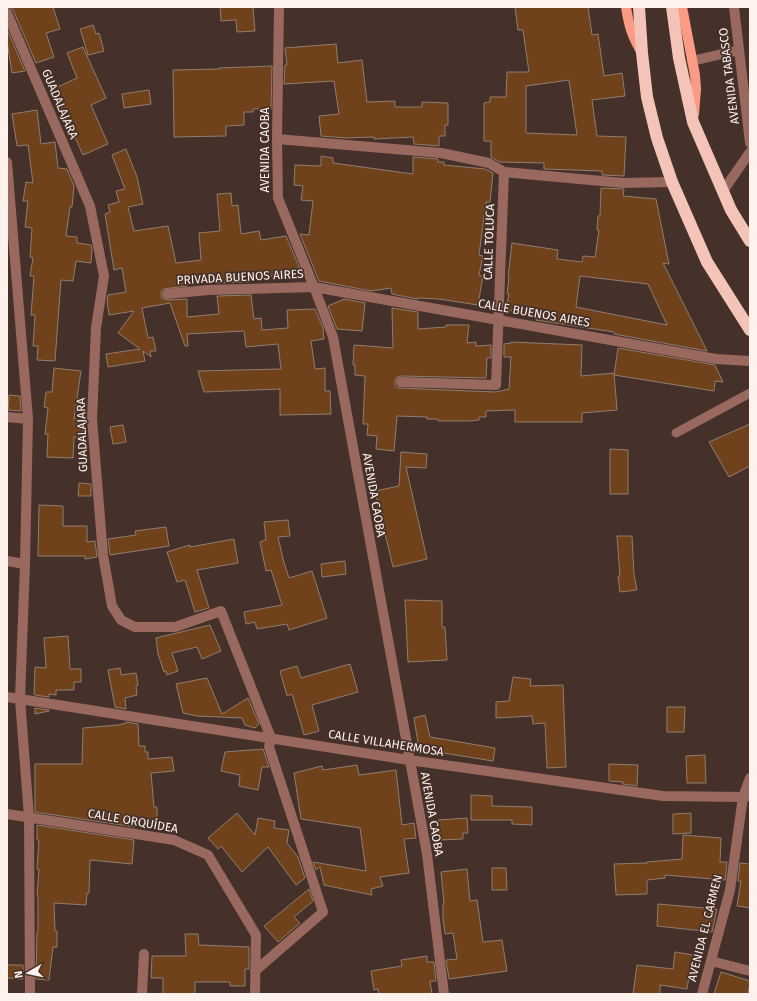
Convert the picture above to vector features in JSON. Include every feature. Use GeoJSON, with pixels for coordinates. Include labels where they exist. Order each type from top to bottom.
{"type":"FeatureCollection","features":[{"type":"Feature","properties":{"kind":"highway"},"geometry":{"type":"LineString","coordinates":[[638,7],[647,97],[657,138],[672,182],[707,262],[750,330]]}},
{"type":"Feature","properties":{"kind":"highway"},"geometry":{"type":"LineString","coordinates":[[672,7],[679,58],[694,122],[731,210],[750,242]]}},
{"type":"Feature","properties":{"kind":"main road"},"geometry":{"type":"LineString","coordinates":[[626,7],[628,25],[632,36],[642,53]]}},
{"type":"Feature","properties":{"kind":"main road"},"geometry":{"type":"LineString","coordinates":[[682,7],[696,89],[694,122]]}},
{"type":"Feature","properties":{"kind":"street","name":"AVENIDA CAOBA"},"geometry":{"type":"LineString","coordinates":[[279,7],[277,139],[278,198],[333,337],[427,854],[444,994]]}},
{"type":"Feature","properties":{"kind":"street","name":"AVENIDA TABASCO"},"geometry":{"type":"LineString","coordinates":[[734,7],[750,143]]}},
{"type":"Feature","properties":{"kind":"street","name":"GUADALAJARA"},"geometry":{"type":"LineString","coordinates":[[7,13],[90,206],[104,276],[96,328],[92,419],[103,554],[112,606],[121,620],[134,627],[175,627],[220,611],[270,743]]}},
{"type":"Feature","properties":{"kind":"street"},"geometry":{"type":"LineString","coordinates":[[692,61],[739,50]]}},
{"type":"Feature","properties":{"kind":"street"},"geometry":{"type":"LineString","coordinates":[[277,139],[441,153],[489,163],[504,172],[623,183],[672,182]]}},
{"type":"Feature","properties":{"kind":"street"},"geometry":{"type":"LineString","coordinates":[[723,191],[750,152]]}},
{"type":"Feature","properties":{"kind":"street"},"geometry":{"type":"LineString","coordinates":[[7,162],[28,419],[20,699],[30,817],[30,994]]}},
{"type":"Feature","properties":{"kind":"street","name":"CALLE TOLUCA"},"geometry":{"type":"LineString","coordinates":[[401,382],[496,385],[504,172]]}},
{"type":"Feature","properties":{"kind":"street","name":"PRIVADA BUENOS AIRES"},"geometry":{"type":"LineString","coordinates":[[167,294],[208,290],[314,287]]}},
{"type":"Feature","properties":{"kind":"street","name":"CALLE BUENOS AIRES"},"geometry":{"type":"LineString","coordinates":[[314,287],[716,359],[750,361]]}},
{"type":"Feature","properties":{"kind":"street"},"geometry":{"type":"LineString","coordinates":[[7,417],[28,419]]}},
{"type":"Feature","properties":{"kind":"street"},"geometry":{"type":"LineString","coordinates":[[7,561],[25,564]]}},
{"type":"Feature","properties":{"kind":"street","name":"CALLE VILLAHERMOSA"},"geometry":{"type":"LineString","coordinates":[[7,696],[270,743],[409,760],[664,796],[747,796]]}},
{"type":"Feature","properties":{"kind":"street"},"geometry":{"type":"LineString","coordinates":[[255,994],[255,971],[323,912],[270,743]]}},
{"type":"Feature","properties":{"kind":"street","name":"AVENIDA EL CARMEN"},"geometry":{"type":"LineString","coordinates":[[702,994],[730,890],[750,778]]}},
{"type":"Feature","properties":{"kind":"street","name":"CALLE ORQUÍDEA"},"geometry":{"type":"LineString","coordinates":[[7,814],[174,840],[208,855],[256,935],[255,971]]}},
{"type":"Feature","properties":{"kind":"street"},"geometry":{"type":"LineString","coordinates":[[142,994],[144,954]]}},
{"type":"Feature","properties":{"kind":"street"},"geometry":{"type":"LineString","coordinates":[[711,962],[750,971]]}},
{"type":"Feature","properties":{"kind":"lane"},"geometry":{"type":"LineString","coordinates":[[676,433],[750,393]]}},
{"type":"Feature","properties":{"kind":"building"},"geometry":{"type":"Polygon","coordinates":[[[9,7],[53,7],[60,29],[46,33],[54,57],[36,63],[13,10],[9,7]]]}},
{"type":"Feature","properties":{"kind":"building"},"geometry":{"type":"Polygon","coordinates":[[[220,7],[253,7],[255,31],[237,32],[236,20],[221,21],[220,7]]]}},
{"type":"Feature","properties":{"kind":"building"},"geometry":{"type":"Polygon","coordinates":[[[515,7],[588,7],[592,35],[598,34],[604,76],[622,73],[625,96],[592,100],[597,136],[626,137],[624,176],[602,175],[602,171],[544,169],[544,163],[500,162],[491,157],[491,141],[484,141],[484,103],[490,102],[490,97],[506,97],[507,72],[529,72],[523,30],[518,30],[515,7]],[[569,80],[526,86],[526,133],[577,135],[569,80]]]}},
{"type":"Feature","properties":{"kind":"building"},"geometry":{"type":"Polygon","coordinates":[[[93,25],[96,34],[99,33],[104,51],[88,55],[80,29],[93,25]]]}},
{"type":"Feature","properties":{"kind":"building"},"geometry":{"type":"Polygon","coordinates":[[[7,29],[25,71],[12,73],[7,41],[7,29]]]}},
{"type":"Feature","properties":{"kind":"building"},"geometry":{"type":"Polygon","coordinates":[[[336,44],[338,63],[362,60],[367,102],[395,101],[395,107],[422,107],[422,102],[448,103],[448,125],[445,125],[445,136],[439,136],[439,146],[414,144],[413,137],[374,139],[374,137],[346,138],[321,136],[319,116],[339,114],[334,81],[284,84],[285,65],[287,65],[285,48],[336,44]]]}},
{"type":"Feature","properties":{"kind":"building"},"geometry":{"type":"Polygon","coordinates":[[[83,47],[106,98],[91,105],[108,144],[83,155],[53,89],[77,78],[67,53],[83,47]]]}},
{"type":"Feature","properties":{"kind":"building"},"geometry":{"type":"Polygon","coordinates":[[[272,66],[271,109],[253,109],[253,112],[244,112],[244,125],[226,126],[226,136],[174,137],[173,70],[272,66]]]}},
{"type":"Feature","properties":{"kind":"building"},"geometry":{"type":"Polygon","coordinates":[[[149,90],[151,104],[124,108],[122,94],[149,90]]]}},
{"type":"Feature","properties":{"kind":"building"},"geometry":{"type":"Polygon","coordinates":[[[37,110],[41,144],[55,142],[58,168],[67,169],[74,186],[72,207],[70,207],[66,236],[77,237],[77,243],[91,245],[92,249],[91,263],[76,261],[73,281],[61,280],[55,361],[37,360],[38,346],[33,346],[35,315],[31,315],[34,276],[30,276],[33,258],[30,257],[32,228],[25,227],[28,201],[23,201],[26,182],[33,183],[28,145],[17,146],[12,114],[37,110]]]}},
{"type":"Feature","properties":{"kind":"building"},"geometry":{"type":"Polygon","coordinates":[[[126,149],[137,177],[143,204],[128,207],[134,231],[168,226],[176,263],[201,260],[199,233],[220,231],[217,194],[231,193],[232,206],[238,205],[241,234],[259,231],[261,240],[286,236],[302,274],[280,278],[279,275],[250,279],[250,282],[216,283],[216,280],[187,284],[187,286],[164,289],[161,291],[161,295],[162,298],[167,300],[187,299],[187,317],[219,314],[217,296],[251,295],[254,319],[261,318],[262,330],[288,328],[287,310],[315,309],[323,328],[324,339],[311,341],[315,369],[325,368],[325,391],[330,391],[331,414],[280,415],[280,389],[204,392],[198,371],[281,369],[278,344],[246,347],[244,331],[187,334],[188,346],[185,346],[170,303],[142,308],[148,338],[153,337],[156,351],[150,351],[151,357],[143,351],[145,361],[108,367],[106,354],[140,349],[118,333],[134,311],[109,315],[107,301],[108,295],[126,292],[122,268],[114,270],[105,214],[110,212],[108,205],[119,202],[116,191],[125,189],[112,155],[126,149]]]}},
{"type":"Feature","properties":{"kind":"building"},"geometry":{"type":"Polygon","coordinates":[[[321,156],[333,158],[333,163],[413,174],[413,157],[438,159],[438,162],[444,162],[444,165],[485,169],[493,173],[490,202],[486,202],[479,255],[483,256],[479,275],[483,276],[478,305],[439,299],[417,299],[392,294],[391,288],[371,291],[319,281],[300,234],[309,235],[313,201],[301,200],[303,186],[294,185],[295,165],[321,166],[321,156]]]}},
{"type":"Feature","properties":{"kind":"building"},"geometry":{"type":"Polygon","coordinates":[[[601,188],[624,189],[623,196],[656,199],[669,264],[663,263],[707,351],[614,334],[614,332],[536,320],[537,315],[506,310],[509,294],[507,294],[512,243],[558,250],[557,259],[582,262],[583,256],[595,257],[599,230],[597,230],[598,216],[600,216],[601,188]],[[580,276],[576,307],[667,325],[648,284],[580,276]]]}},
{"type":"Feature","properties":{"kind":"building"},"geometry":{"type":"Polygon","coordinates":[[[344,299],[365,303],[362,331],[337,329],[328,306],[344,299]]]}},
{"type":"Feature","properties":{"kind":"building"},"geometry":{"type":"Polygon","coordinates":[[[392,308],[418,312],[418,329],[446,327],[446,325],[469,325],[467,343],[476,342],[476,346],[491,345],[491,358],[487,358],[486,378],[401,376],[396,378],[395,381],[395,385],[398,388],[496,392],[509,389],[511,357],[504,357],[504,344],[511,342],[582,345],[581,376],[614,373],[617,410],[582,413],[582,422],[515,422],[515,410],[486,411],[486,417],[479,417],[479,420],[470,421],[438,421],[438,419],[427,419],[427,417],[397,416],[394,451],[376,449],[377,436],[367,435],[368,424],[363,424],[365,376],[355,375],[355,365],[353,365],[354,345],[393,348],[392,308]]]}},
{"type":"Feature","properties":{"kind":"building"},"geometry":{"type":"Polygon","coordinates":[[[618,348],[715,365],[723,382],[715,381],[714,391],[614,375],[618,348]]]}},
{"type":"Feature","properties":{"kind":"building"},"geometry":{"type":"Polygon","coordinates":[[[54,368],[81,371],[74,419],[84,420],[82,438],[74,437],[73,458],[47,457],[48,434],[45,434],[48,408],[44,407],[46,392],[52,392],[54,368]]]}},
{"type":"Feature","properties":{"kind":"building"},"geometry":{"type":"Polygon","coordinates":[[[9,395],[20,396],[21,411],[8,410],[9,395]]]}},
{"type":"Feature","properties":{"kind":"building"},"geometry":{"type":"Polygon","coordinates":[[[750,424],[750,466],[729,477],[709,442],[750,424]]]}},
{"type":"Feature","properties":{"kind":"building"},"geometry":{"type":"Polygon","coordinates":[[[123,425],[126,442],[113,444],[110,427],[123,425]]]}},
{"type":"Feature","properties":{"kind":"building"},"geometry":{"type":"Polygon","coordinates":[[[610,449],[628,450],[628,494],[610,494],[610,449]]]}},
{"type":"Feature","properties":{"kind":"building"},"geometry":{"type":"Polygon","coordinates":[[[401,452],[427,454],[426,468],[406,467],[427,559],[393,567],[375,491],[399,486],[401,452]]]}},
{"type":"Feature","properties":{"kind":"building"},"geometry":{"type":"Polygon","coordinates":[[[79,483],[91,484],[91,496],[78,496],[79,483]]]}},
{"type":"Feature","properties":{"kind":"building"},"geometry":{"type":"Polygon","coordinates":[[[39,505],[63,506],[63,526],[87,526],[87,542],[95,541],[97,557],[85,559],[85,556],[38,556],[39,505]]]}},
{"type":"Feature","properties":{"kind":"building"},"geometry":{"type":"Polygon","coordinates":[[[288,520],[290,536],[278,537],[289,578],[312,571],[327,618],[289,630],[287,624],[257,629],[255,622],[246,624],[244,612],[282,605],[271,570],[266,571],[260,542],[266,540],[264,522],[288,520]]]}},
{"type":"Feature","properties":{"kind":"building"},"geometry":{"type":"Polygon","coordinates":[[[166,527],[169,546],[110,555],[108,539],[136,535],[135,531],[166,527]]]}},
{"type":"Feature","properties":{"kind":"building"},"geometry":{"type":"Polygon","coordinates":[[[617,536],[632,536],[634,575],[637,590],[620,592],[617,536]]]}},
{"type":"Feature","properties":{"kind":"building"},"geometry":{"type":"Polygon","coordinates":[[[234,539],[238,563],[197,570],[209,608],[195,612],[185,580],[177,582],[167,552],[190,545],[190,547],[234,539]]]}},
{"type":"Feature","properties":{"kind":"building"},"geometry":{"type":"Polygon","coordinates":[[[345,561],[346,574],[322,577],[321,564],[345,561]]]}},
{"type":"Feature","properties":{"kind":"building"},"geometry":{"type":"Polygon","coordinates":[[[405,600],[442,601],[442,627],[445,627],[447,660],[408,662],[405,600]]]}},
{"type":"Feature","properties":{"kind":"building"},"geometry":{"type":"Polygon","coordinates":[[[210,625],[221,651],[202,659],[197,647],[172,653],[178,671],[167,675],[166,671],[164,672],[158,654],[156,638],[210,625]]]}},
{"type":"Feature","properties":{"kind":"building"},"geometry":{"type":"Polygon","coordinates":[[[68,636],[70,669],[81,669],[81,682],[74,682],[74,690],[56,690],[56,695],[49,694],[49,697],[35,695],[35,667],[46,668],[44,638],[68,636]]]}},
{"type":"Feature","properties":{"kind":"building"},"geometry":{"type":"Polygon","coordinates":[[[350,664],[358,692],[312,705],[319,731],[304,735],[292,694],[287,696],[280,671],[297,666],[301,678],[350,664]]]}},
{"type":"Feature","properties":{"kind":"building"},"geometry":{"type":"Polygon","coordinates":[[[120,668],[121,675],[136,673],[138,685],[136,686],[137,695],[125,698],[126,709],[115,707],[108,670],[120,668]]]}},
{"type":"Feature","properties":{"kind":"building"},"geometry":{"type":"Polygon","coordinates":[[[513,677],[531,679],[530,686],[563,685],[566,767],[547,768],[545,723],[533,724],[532,716],[496,718],[496,702],[509,701],[513,677]]]}},
{"type":"Feature","properties":{"kind":"building"},"geometry":{"type":"Polygon","coordinates":[[[207,678],[222,714],[248,698],[259,724],[255,728],[245,725],[242,718],[197,716],[183,713],[176,684],[207,678]]]}},
{"type":"Feature","properties":{"kind":"building"},"geometry":{"type":"Polygon","coordinates":[[[667,707],[685,707],[684,732],[667,732],[667,707]]]}},
{"type":"Feature","properties":{"kind":"building"},"geometry":{"type":"Polygon","coordinates":[[[35,708],[49,710],[49,711],[35,714],[35,708]]]}},
{"type":"Feature","properties":{"kind":"building"},"geometry":{"type":"Polygon","coordinates":[[[425,715],[430,737],[495,748],[493,761],[419,749],[414,718],[425,715]]]}},
{"type":"Feature","properties":{"kind":"building"},"geometry":{"type":"Polygon","coordinates":[[[126,722],[138,724],[139,746],[145,746],[145,752],[148,752],[148,759],[172,757],[174,771],[151,773],[154,807],[157,807],[157,820],[136,821],[135,827],[35,812],[35,764],[82,764],[83,728],[118,725],[126,722]]]}},
{"type":"Feature","properties":{"kind":"building"},"geometry":{"type":"Polygon","coordinates":[[[263,749],[269,767],[262,767],[258,790],[239,786],[240,775],[221,771],[225,752],[263,749]]]}},
{"type":"Feature","properties":{"kind":"building"},"geometry":{"type":"Polygon","coordinates":[[[705,755],[706,783],[687,783],[686,756],[705,755]]]}},
{"type":"Feature","properties":{"kind":"building"},"geometry":{"type":"Polygon","coordinates":[[[609,764],[638,765],[637,786],[623,784],[623,782],[609,781],[609,764]]]}},
{"type":"Feature","properties":{"kind":"building"},"geometry":{"type":"Polygon","coordinates":[[[357,765],[359,775],[396,770],[402,825],[414,823],[416,838],[404,839],[409,873],[380,877],[383,886],[371,889],[372,895],[324,885],[320,867],[316,870],[313,862],[366,871],[360,828],[301,819],[294,773],[322,766],[323,770],[357,765]]]}},
{"type":"Feature","properties":{"kind":"building"},"geometry":{"type":"Polygon","coordinates":[[[471,795],[492,796],[492,806],[532,807],[532,825],[512,824],[512,820],[471,820],[471,795]]]}},
{"type":"Feature","properties":{"kind":"building"},"geometry":{"type":"Polygon","coordinates":[[[237,813],[255,835],[258,818],[275,821],[274,828],[289,830],[287,843],[298,857],[305,878],[296,885],[268,847],[242,872],[221,846],[218,849],[208,838],[237,813]]]}},
{"type":"Feature","properties":{"kind":"building"},"geometry":{"type":"Polygon","coordinates":[[[691,813],[691,833],[673,834],[673,814],[691,813]]]}},
{"type":"Feature","properties":{"kind":"building"},"geometry":{"type":"Polygon","coordinates":[[[467,818],[468,833],[463,833],[463,839],[439,840],[438,820],[467,818]]]}},
{"type":"Feature","properties":{"kind":"building"},"geometry":{"type":"Polygon","coordinates":[[[37,825],[134,840],[132,864],[90,860],[89,893],[87,893],[86,905],[54,903],[57,947],[53,947],[49,980],[36,979],[38,931],[37,895],[39,869],[37,869],[39,840],[37,840],[37,825]]]}},
{"type":"Feature","properties":{"kind":"building"},"geometry":{"type":"Polygon","coordinates":[[[683,835],[721,838],[720,862],[727,862],[725,880],[665,875],[665,878],[647,880],[647,894],[616,895],[614,864],[647,863],[682,859],[683,835]]]}},
{"type":"Feature","properties":{"kind":"building"},"geometry":{"type":"Polygon","coordinates":[[[740,863],[750,864],[750,908],[737,906],[741,881],[738,881],[740,863]]]}},
{"type":"Feature","properties":{"kind":"building"},"geometry":{"type":"Polygon","coordinates":[[[492,868],[506,868],[507,890],[492,890],[492,868]]]}},
{"type":"Feature","properties":{"kind":"building"},"geometry":{"type":"Polygon","coordinates":[[[467,869],[470,901],[477,900],[483,942],[502,940],[507,971],[449,979],[446,960],[457,959],[453,933],[445,934],[441,872],[467,869]]]}},
{"type":"Feature","properties":{"kind":"building"},"geometry":{"type":"Polygon","coordinates":[[[309,889],[313,901],[294,917],[300,923],[278,942],[264,926],[309,889]]]}},
{"type":"Feature","properties":{"kind":"building"},"geometry":{"type":"Polygon","coordinates":[[[658,904],[717,909],[712,932],[657,926],[658,904]]]}},
{"type":"Feature","properties":{"kind":"building"},"geometry":{"type":"Polygon","coordinates":[[[185,934],[198,934],[199,945],[249,947],[249,969],[245,969],[245,986],[230,986],[230,982],[195,982],[195,994],[163,994],[163,978],[151,978],[152,956],[186,956],[185,934]]]}},
{"type":"Feature","properties":{"kind":"building"},"geometry":{"type":"Polygon","coordinates":[[[675,952],[699,956],[695,978],[689,977],[687,989],[660,985],[660,994],[633,994],[637,965],[673,969],[675,952]]]}},
{"type":"Feature","properties":{"kind":"building"},"geometry":{"type":"Polygon","coordinates":[[[427,956],[427,962],[434,962],[436,981],[430,981],[432,994],[379,994],[378,989],[374,990],[371,971],[402,966],[401,960],[427,956]]]}},
{"type":"Feature","properties":{"kind":"building"},"geometry":{"type":"Polygon","coordinates":[[[7,965],[23,965],[23,979],[7,978],[7,965]]]}},
{"type":"Feature","properties":{"kind":"building"},"geometry":{"type":"Polygon","coordinates":[[[721,972],[750,981],[748,994],[714,994],[721,972]]]}}]}
